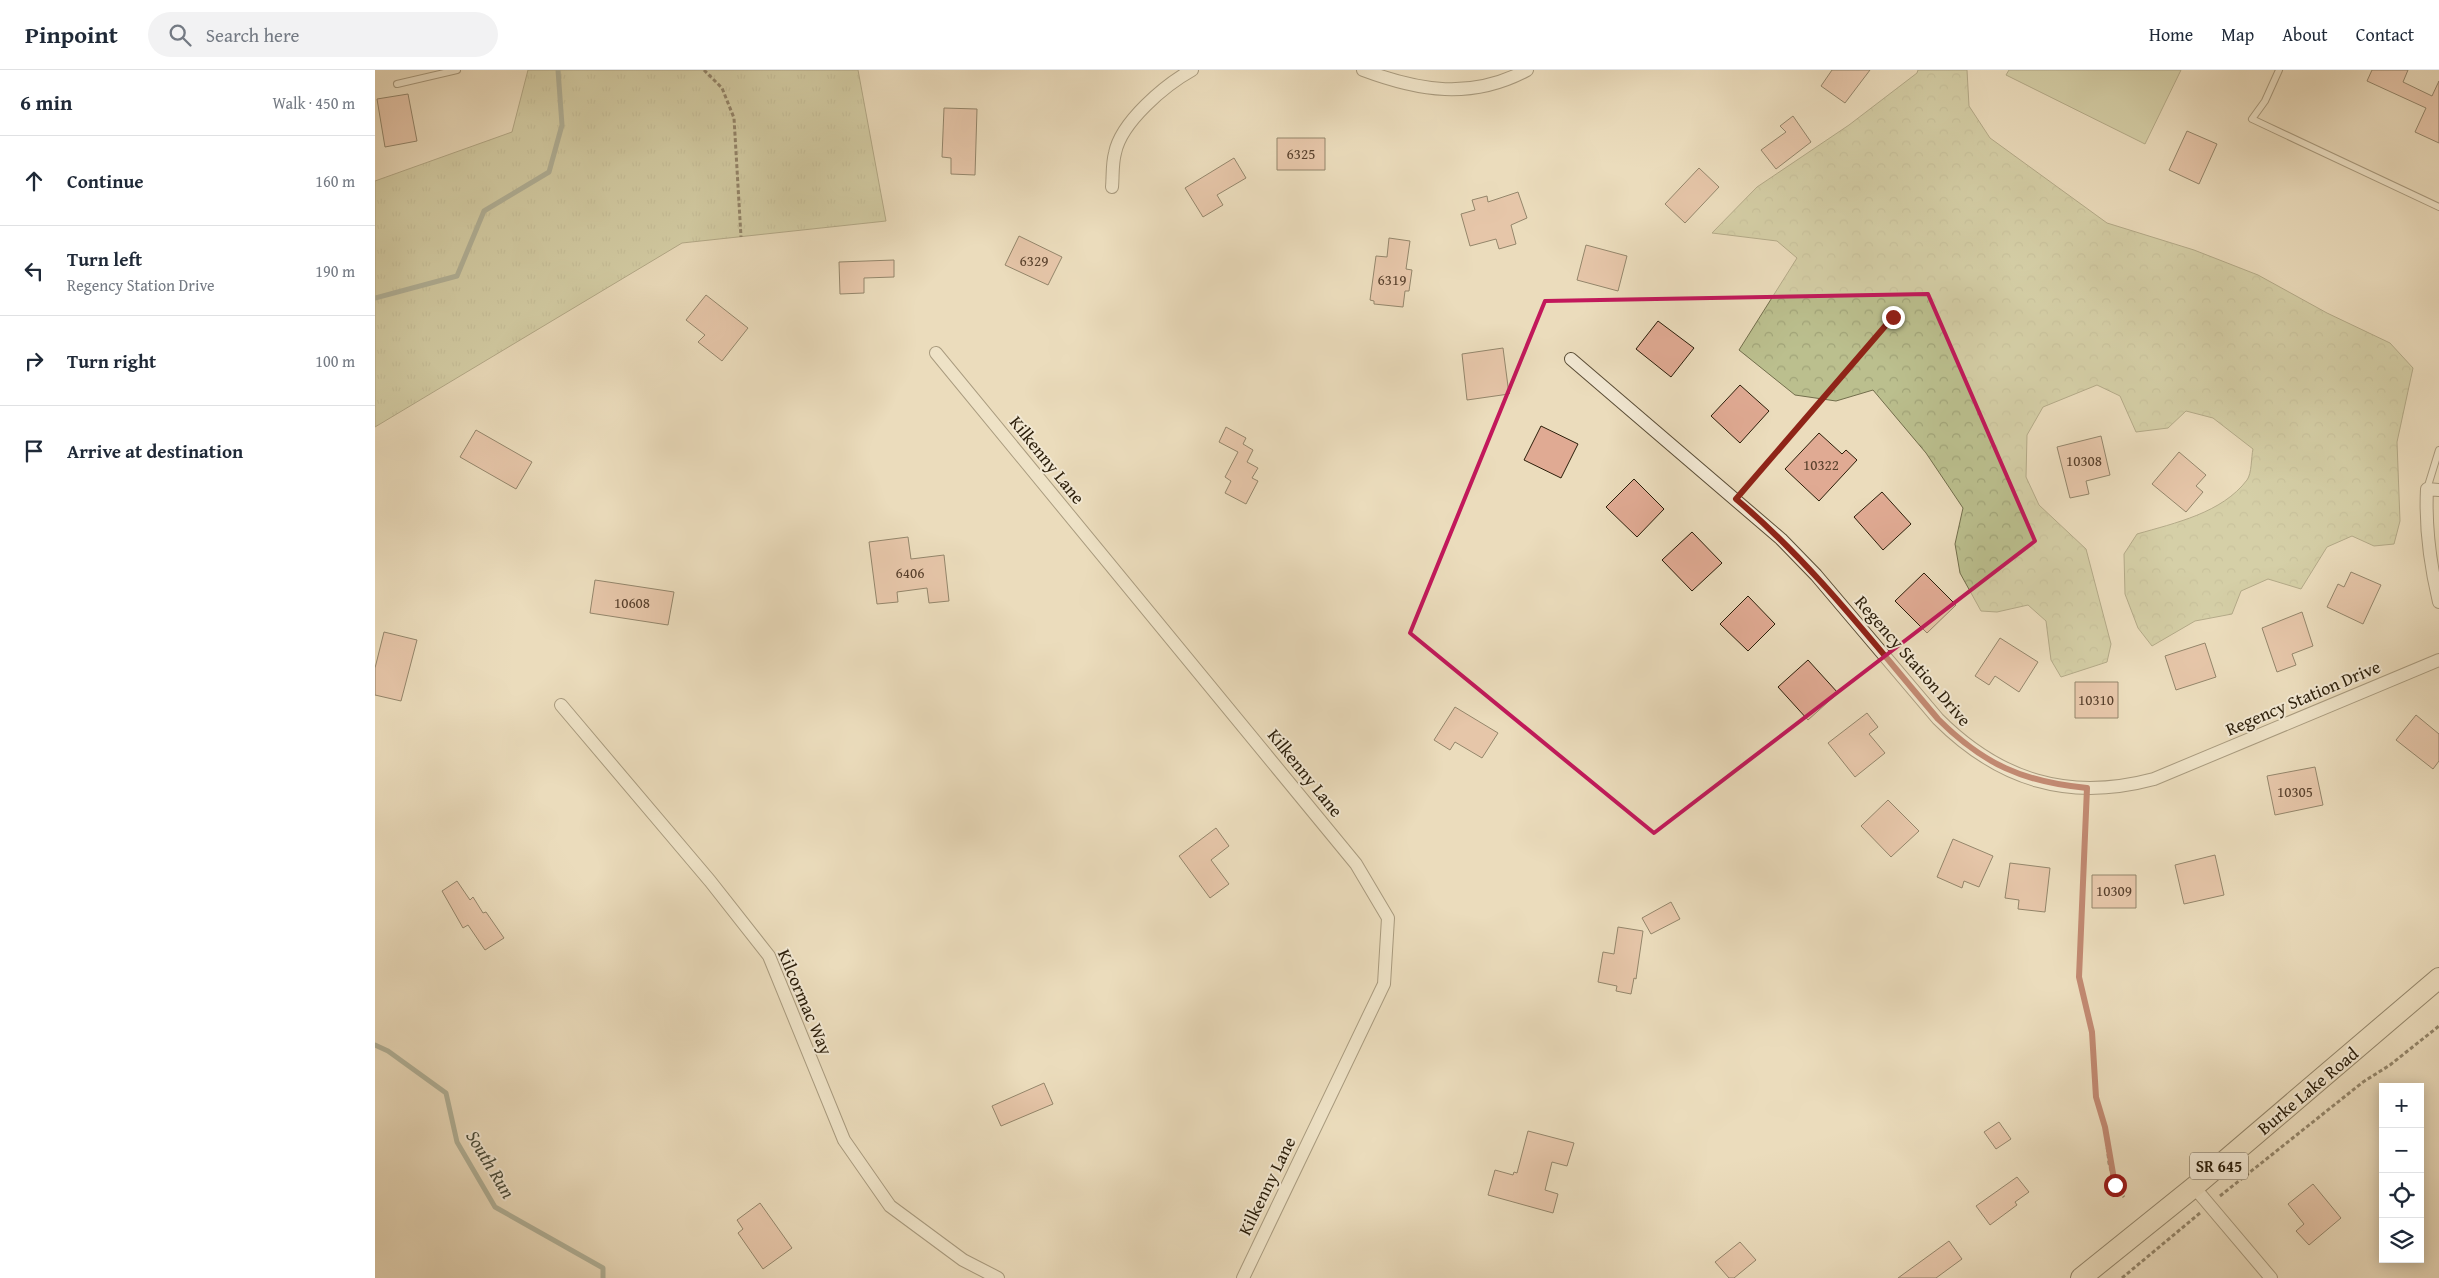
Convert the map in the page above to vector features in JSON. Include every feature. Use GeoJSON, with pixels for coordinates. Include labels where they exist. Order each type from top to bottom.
{"type":"FeatureCollection","features":[{"type":"Feature","properties":{"kind":"main road","name":"Burke Lake Road"},"geometry":{"type":"LineString","coordinates":[[2081,1278],[2194,1186],[2439,978]]}},
{"type":"Feature","properties":{"kind":"street"},"geometry":{"type":"LineString","coordinates":[[1112,187],[1115,151],[1125,130],[1159,93],[1191,70]]}},
{"type":"Feature","properties":{"kind":"street"},"geometry":{"type":"LineString","coordinates":[[1363,70],[1417,87],[1437,90],[1462,89],[1493,84],[1527,70]]}},
{"type":"Feature","properties":{"kind":"street","name":"Kilkenny Lane"},"geometry":{"type":"LineString","coordinates":[[937,353],[1352,858],[1388,918],[1384,984],[1243,1278]]}},
{"type":"Feature","properties":{"kind":"street","name":"Regency Station Drive"},"geometry":{"type":"LineString","coordinates":[[1571,360],[1781,539],[1816,575],[1938,719],[1957,738],[1991,762],[2022,776],[2058,785],[2087,788],[2112,787],[2153,778],[2439,660]]}},
{"type":"Feature","properties":{"kind":"street"},"geometry":{"type":"LineString","coordinates":[[2433,489],[2425,523],[2432,572],[2439,602]]}},
{"type":"Feature","properties":{"kind":"street","name":"Kilcormac Way"},"geometry":{"type":"LineString","coordinates":[[561,705],[710,881],[769,956],[844,1140],[891,1206],[963,1260],[998,1278]]}},
{"type":"Feature","properties":{"kind":"street"},"geometry":{"type":"LineString","coordinates":[[2194,1186],[2271,1278]]}},
{"type":"Feature","properties":{"kind":"lane"},"geometry":{"type":"LineString","coordinates":[[397,84],[457,70]]}},
{"type":"Feature","properties":{"kind":"lane"},"geometry":{"type":"LineString","coordinates":[[2279,70],[2265,101],[2252,119],[2439,208]]}},
{"type":"Feature","properties":{"kind":"lane"},"geometry":{"type":"LineString","coordinates":[[2433,489],[2439,450]]}},
{"type":"Feature","properties":{"kind":"path"},"geometry":{"type":"LineString","coordinates":[[704,70],[722,88],[734,118],[741,237]]}},
{"type":"Feature","properties":{"kind":"path"},"geometry":{"type":"LineString","coordinates":[[1736,499],[1893,317]]}},
{"type":"Feature","properties":{"kind":"path"},"geometry":{"type":"LineString","coordinates":[[2087,788],[2079,977],[2092,1032],[2096,1097],[2105,1127],[2109,1163],[2115,1185],[2124,1197]]}},
{"type":"Feature","properties":{"kind":"path"},"geometry":{"type":"LineString","coordinates":[[2122,1278],[2363,1082],[2390,1065],[2439,1026]]}},
{"type":"Feature","properties":{"kind":"highlighted area"},"geometry":{"type":"Polygon","coordinates":[[[1928,294],[2035,541],[1654,833],[1410,633],[1545,301],[1928,294]]]}},
{"type":"Feature","properties":{"kind":"green space"},"geometry":{"type":"Polygon","coordinates":[[[528,70],[858,70],[886,221],[682,243],[375,427],[375,181],[512,132],[528,70]]]}},
{"type":"Feature","properties":{"kind":"green space"},"geometry":{"type":"Polygon","coordinates":[[[1918,70],[1967,70],[1969,106],[1990,138],[2107,223],[2194,250],[2258,275],[2327,313],[2390,343],[2413,368],[2397,442],[2400,521],[2394,544],[2374,546],[2352,536],[2327,547],[2301,589],[2268,579],[2241,591],[2232,614],[2195,621],[2152,646],[2138,628],[2125,594],[2124,554],[2137,534],[2182,521],[2225,501],[2249,477],[2253,449],[2213,418],[2186,411],[2168,428],[2136,432],[2120,396],[2097,385],[2043,407],[2027,435],[2026,477],[2039,505],[2086,549],[2111,644],[2107,662],[2061,677],[2051,660],[2046,621],[2028,605],[1997,612],[1981,611],[1960,573],[1955,544],[1963,508],[1926,453],[1873,390],[1836,401],[1795,395],[1739,350],[1797,258],[1777,241],[1712,233],[1757,187],[1849,125],[1917,73],[1918,70]]]}},
{"type":"Feature","properties":{"kind":"green space"},"geometry":{"type":"Polygon","coordinates":[[[2009,70],[2181,70],[2145,144],[2006,75],[2009,70]]]}},
{"type":"Feature","properties":{"kind":"building"},"geometry":{"type":"Polygon","coordinates":[[[1832,70],[1870,70],[1845,103],[1821,86],[1832,70]]]}},
{"type":"Feature","properties":{"kind":"building"},"geometry":{"type":"Polygon","coordinates":[[[2372,70],[2408,70],[2403,82],[2432,96],[2439,81],[2439,143],[2415,132],[2426,108],[2367,81],[2372,70]]]}},
{"type":"Feature","properties":{"kind":"building"},"geometry":{"type":"Polygon","coordinates":[[[408,94],[417,141],[385,147],[377,99],[408,94]]]}},
{"type":"Feature","properties":{"kind":"building"},"geometry":{"type":"Polygon","coordinates":[[[944,108],[977,109],[975,175],[951,174],[951,158],[942,157],[944,108]]]}},
{"type":"Feature","properties":{"kind":"building"},"geometry":{"type":"Polygon","coordinates":[[[1793,116],[1811,142],[1776,169],[1761,150],[1786,132],[1780,126],[1793,116]]]}},
{"type":"Feature","properties":{"kind":"building"},"geometry":{"type":"Polygon","coordinates":[[[2187,131],[2217,144],[2199,184],[2169,170],[2187,131]]]}},
{"type":"Feature","properties":{"kind":"building"},"geometry":{"type":"Polygon","coordinates":[[[1277,138],[1325,138],[1325,170],[1277,170],[1277,138]]]}},
{"type":"Feature","properties":{"kind":"building"},"geometry":{"type":"Polygon","coordinates":[[[1234,158],[1246,178],[1217,195],[1223,205],[1203,217],[1185,188],[1234,158]]]}},
{"type":"Feature","properties":{"kind":"building"},"geometry":{"type":"Polygon","coordinates":[[[1699,168],[1719,187],[1685,223],[1665,204],[1699,168]]]}},
{"type":"Feature","properties":{"kind":"building"},"geometry":{"type":"Polygon","coordinates":[[[1518,192],[1527,218],[1511,225],[1516,244],[1499,249],[1496,239],[1470,246],[1461,214],[1475,210],[1472,200],[1487,196],[1488,202],[1518,192]]]}},
{"type":"Feature","properties":{"kind":"building"},"geometry":{"type":"Polygon","coordinates":[[[1019,236],[1062,257],[1048,285],[1005,265],[1019,236]]]}},
{"type":"Feature","properties":{"kind":"building"},"geometry":{"type":"Polygon","coordinates":[[[1389,238],[1410,241],[1406,269],[1412,270],[1409,291],[1405,291],[1403,307],[1374,304],[1374,301],[1370,300],[1376,256],[1387,257],[1389,238]]]}},
{"type":"Feature","properties":{"kind":"building"},"geometry":{"type":"Polygon","coordinates":[[[1586,245],[1627,256],[1618,291],[1577,280],[1586,245]]]}},
{"type":"Feature","properties":{"kind":"building"},"geometry":{"type":"Polygon","coordinates":[[[894,260],[894,277],[864,278],[864,293],[840,294],[839,262],[894,260]]]}},
{"type":"Feature","properties":{"kind":"building"},"geometry":{"type":"Polygon","coordinates":[[[706,295],[748,328],[722,361],[698,342],[705,335],[686,320],[706,295]]]}},
{"type":"Feature","properties":{"kind":"building"},"geometry":{"type":"Polygon","coordinates":[[[1658,321],[1694,348],[1671,377],[1636,349],[1658,321]]]}},
{"type":"Feature","properties":{"kind":"building"},"geometry":{"type":"Polygon","coordinates":[[[1503,348],[1509,394],[1467,400],[1462,354],[1503,348]]]}},
{"type":"Feature","properties":{"kind":"building"},"geometry":{"type":"Polygon","coordinates":[[[1740,385],[1769,411],[1740,443],[1711,416],[1740,385]]]}},
{"type":"Feature","properties":{"kind":"building"},"geometry":{"type":"Polygon","coordinates":[[[1541,426],[1578,444],[1561,478],[1524,460],[1541,426]]]}},
{"type":"Feature","properties":{"kind":"building"},"geometry":{"type":"Polygon","coordinates":[[[1226,427],[1246,438],[1243,444],[1253,450],[1247,462],[1258,468],[1252,478],[1258,481],[1246,504],[1225,493],[1231,481],[1225,477],[1238,452],[1219,442],[1226,427]]]}},
{"type":"Feature","properties":{"kind":"building"},"geometry":{"type":"Polygon","coordinates":[[[476,430],[532,462],[516,489],[460,457],[476,430]]]}},
{"type":"Feature","properties":{"kind":"building"},"geometry":{"type":"Polygon","coordinates":[[[1819,433],[1842,454],[1846,450],[1857,460],[1819,501],[1785,469],[1819,433]]]}},
{"type":"Feature","properties":{"kind":"building"},"geometry":{"type":"Polygon","coordinates":[[[2101,436],[2110,475],[2086,481],[2089,494],[2070,498],[2057,447],[2101,436]]]}},
{"type":"Feature","properties":{"kind":"building"},"geometry":{"type":"Polygon","coordinates":[[[2179,452],[2206,475],[2196,486],[2203,492],[2186,512],[2152,484],[2179,452]]]}},
{"type":"Feature","properties":{"kind":"building"},"geometry":{"type":"Polygon","coordinates":[[[1634,479],[1664,509],[1637,537],[1606,507],[1634,479]]]}},
{"type":"Feature","properties":{"kind":"building"},"geometry":{"type":"Polygon","coordinates":[[[1882,492],[1911,524],[1883,550],[1854,517],[1882,492]]]}},
{"type":"Feature","properties":{"kind":"building"},"geometry":{"type":"Polygon","coordinates":[[[1692,532],[1722,563],[1692,591],[1662,560],[1692,532]]]}},
{"type":"Feature","properties":{"kind":"building"},"geometry":{"type":"Polygon","coordinates":[[[908,537],[911,559],[944,555],[949,601],[929,603],[927,588],[897,592],[898,602],[877,604],[869,542],[908,537]]]}},
{"type":"Feature","properties":{"kind":"building"},"geometry":{"type":"Polygon","coordinates":[[[2351,572],[2381,585],[2363,624],[2327,607],[2338,584],[2344,587],[2351,572]]]}},
{"type":"Feature","properties":{"kind":"building"},"geometry":{"type":"Polygon","coordinates":[[[1924,573],[1956,605],[1927,633],[1895,601],[1924,573]]]}},
{"type":"Feature","properties":{"kind":"building"},"geometry":{"type":"Polygon","coordinates":[[[595,580],[674,592],[668,625],[590,613],[595,580]]]}},
{"type":"Feature","properties":{"kind":"building"},"geometry":{"type":"Polygon","coordinates":[[[1748,596],[1775,624],[1748,651],[1720,624],[1748,596]]]}},
{"type":"Feature","properties":{"kind":"building"},"geometry":{"type":"Polygon","coordinates":[[[2302,612],[2313,646],[2292,654],[2296,665],[2277,672],[2262,628],[2302,612]]]}},
{"type":"Feature","properties":{"kind":"building"},"geometry":{"type":"Polygon","coordinates":[[[384,632],[417,640],[401,701],[375,695],[375,668],[384,632]]]}},
{"type":"Feature","properties":{"kind":"building"},"geometry":{"type":"Polygon","coordinates":[[[2000,638],[2038,662],[2019,692],[1995,676],[1989,685],[1975,676],[2000,638]]]}},
{"type":"Feature","properties":{"kind":"building"},"geometry":{"type":"Polygon","coordinates":[[[2205,643],[2216,677],[2176,690],[2165,656],[2205,643]]]}},
{"type":"Feature","properties":{"kind":"building"},"geometry":{"type":"Polygon","coordinates":[[[1808,660],[1838,693],[1808,720],[1778,687],[1808,660]]]}},
{"type":"Feature","properties":{"kind":"building"},"geometry":{"type":"Polygon","coordinates":[[[2075,682],[2118,682],[2118,718],[2075,718],[2075,682]]]}},
{"type":"Feature","properties":{"kind":"building"},"geometry":{"type":"Polygon","coordinates":[[[1455,707],[1498,733],[1482,758],[1455,742],[1450,750],[1434,740],[1455,707]]]}},
{"type":"Feature","properties":{"kind":"building"},"geometry":{"type":"Polygon","coordinates":[[[1867,713],[1878,727],[1869,734],[1885,753],[1855,777],[1828,743],[1867,713]]]}},
{"type":"Feature","properties":{"kind":"building"},"geometry":{"type":"Polygon","coordinates":[[[2416,715],[2439,734],[2439,761],[2433,769],[2396,740],[2416,715]]]}},
{"type":"Feature","properties":{"kind":"building"},"geometry":{"type":"Polygon","coordinates":[[[2315,767],[2323,805],[2275,815],[2267,776],[2315,767]]]}},
{"type":"Feature","properties":{"kind":"building"},"geometry":{"type":"Polygon","coordinates":[[[1888,800],[1919,831],[1891,857],[1861,826],[1888,800]]]}},
{"type":"Feature","properties":{"kind":"building"},"geometry":{"type":"Polygon","coordinates":[[[1216,828],[1229,846],[1211,860],[1229,884],[1210,898],[1179,856],[1216,828]]]}},
{"type":"Feature","properties":{"kind":"building"},"geometry":{"type":"Polygon","coordinates":[[[1953,839],[1993,856],[1979,887],[1964,881],[1962,888],[1937,877],[1953,839]]]}},
{"type":"Feature","properties":{"kind":"building"},"geometry":{"type":"Polygon","coordinates":[[[2215,855],[2224,895],[2184,904],[2175,865],[2215,855]]]}},
{"type":"Feature","properties":{"kind":"building"},"geometry":{"type":"Polygon","coordinates":[[[2010,863],[2050,868],[2045,912],[2018,909],[2019,900],[2005,898],[2010,863]]]}},
{"type":"Feature","properties":{"kind":"building"},"geometry":{"type":"Polygon","coordinates":[[[2092,875],[2136,875],[2136,908],[2092,908],[2092,875]]]}},
{"type":"Feature","properties":{"kind":"building"},"geometry":{"type":"Polygon","coordinates":[[[457,881],[470,900],[473,897],[483,913],[486,912],[504,938],[485,950],[468,925],[463,928],[442,891],[457,881]]]}},
{"type":"Feature","properties":{"kind":"building"},"geometry":{"type":"Polygon","coordinates":[[[1671,902],[1680,919],[1651,934],[1642,918],[1671,902]]]}},
{"type":"Feature","properties":{"kind":"building"},"geometry":{"type":"Polygon","coordinates":[[[1618,927],[1643,931],[1636,979],[1634,978],[1631,994],[1616,991],[1617,986],[1598,982],[1603,952],[1614,954],[1618,927]]]}},
{"type":"Feature","properties":{"kind":"building"},"geometry":{"type":"Polygon","coordinates":[[[1044,1083],[1053,1104],[1001,1126],[992,1106],[1044,1083]]]}},
{"type":"Feature","properties":{"kind":"building"},"geometry":{"type":"Polygon","coordinates":[[[1999,1122],[2011,1139],[1996,1149],[1984,1132],[1999,1122]]]}},
{"type":"Feature","properties":{"kind":"building"},"geometry":{"type":"Polygon","coordinates":[[[1528,1131],[1574,1143],[1567,1166],[1552,1162],[1545,1190],[1558,1194],[1553,1213],[1488,1195],[1495,1170],[1513,1175],[1514,1172],[1517,1173],[1528,1131]]]}},
{"type":"Feature","properties":{"kind":"building"},"geometry":{"type":"Polygon","coordinates":[[[2017,1177],[2029,1192],[2015,1202],[2017,1205],[1990,1225],[1976,1206],[2017,1177]]]}},
{"type":"Feature","properties":{"kind":"building"},"geometry":{"type":"Polygon","coordinates":[[[2313,1184],[2341,1218],[2309,1245],[2296,1231],[2304,1224],[2288,1204],[2313,1184]]]}},
{"type":"Feature","properties":{"kind":"building"},"geometry":{"type":"Polygon","coordinates":[[[760,1203],[792,1248],[763,1269],[738,1233],[743,1229],[737,1220],[760,1203]]]}},
{"type":"Feature","properties":{"kind":"building"},"geometry":{"type":"Polygon","coordinates":[[[1949,1241],[1962,1259],[1936,1278],[1898,1278],[1949,1241]]]}},
{"type":"Feature","properties":{"kind":"building"},"geometry":{"type":"Polygon","coordinates":[[[1740,1242],[1756,1260],[1734,1278],[1729,1278],[1715,1262],[1740,1242]]]}},
{"type":"Feature","properties":{"kind":"waterway"},"geometry":{"type":"LineString","coordinates":[[375,298],[457,276],[484,211],[549,172],[562,125],[558,70]]}},
{"type":"Feature","properties":{"kind":"waterway","name":"South Run"},"geometry":{"type":"LineString","coordinates":[[375,1045],[388,1051],[446,1093],[457,1142],[495,1207],[603,1268],[603,1278]]}},
{"type":"Feature","properties":{"kind":"route"},"geometry":{"type":"LineString","coordinates":[[1893,317],[1736,499],[1781,539],[1816,575],[1938,719],[1957,738],[1979,755],[2004,769],[2031,779],[2058,785],[2087,788],[2079,977],[2092,1032],[2096,1097],[2105,1127],[2109,1163],[2115,1185]]}}]}
